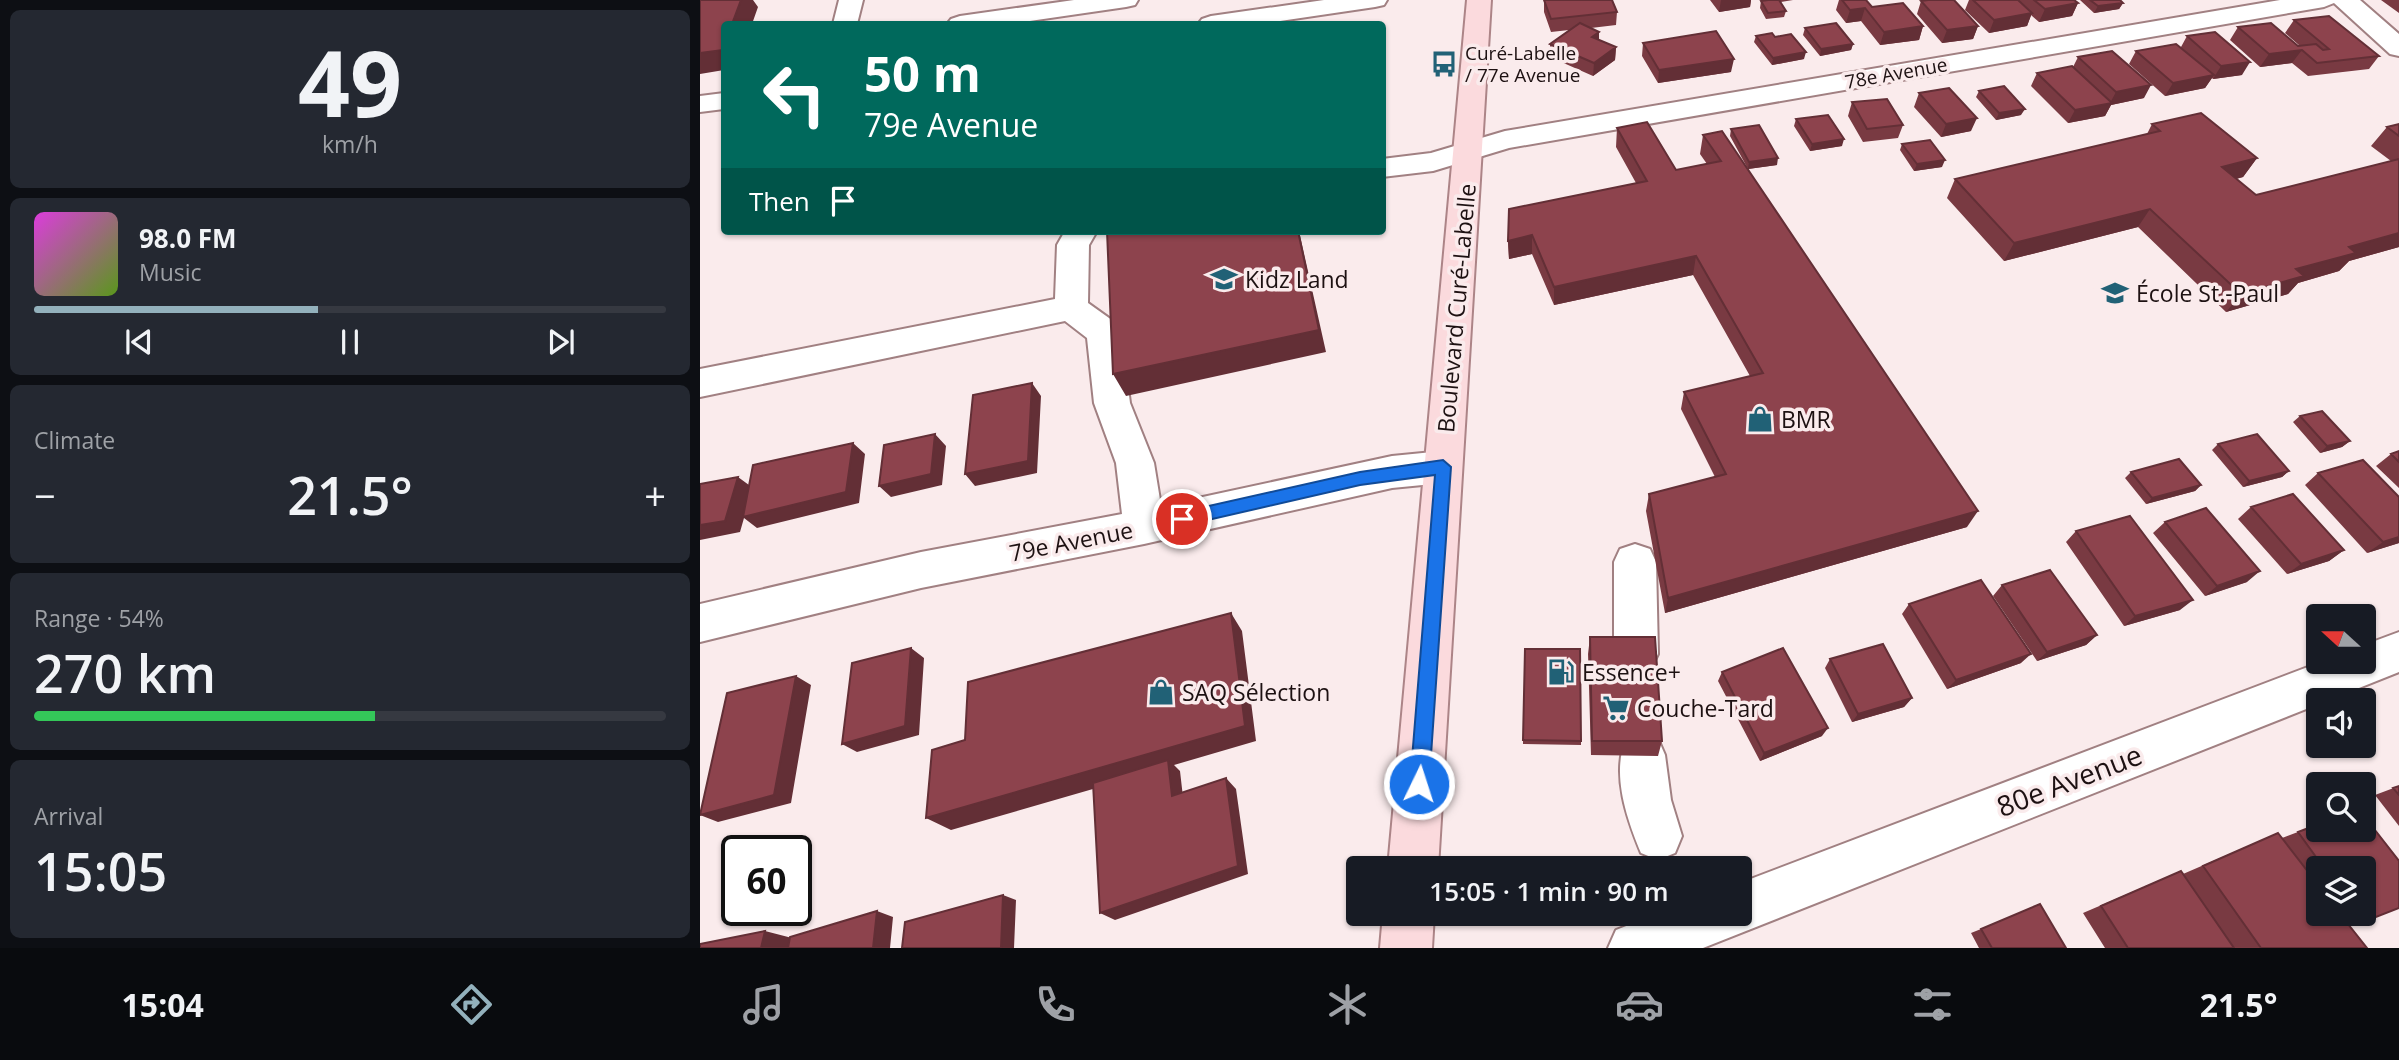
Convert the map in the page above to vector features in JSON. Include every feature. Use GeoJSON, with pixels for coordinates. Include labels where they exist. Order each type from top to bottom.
{"type":"FeatureCollection","features":[{"type":"Feature","properties":{"kind":"main road","name":"Boulevard Curé-Labelle"},"geometry":{"type":"LineString","coordinates":[[1414,856],[1479,0]]}},
{"type":"Feature","properties":{"kind":"main road"},"geometry":{"type":"LineString","coordinates":[[1406,948],[1408,926]]}},
{"type":"Feature","properties":{"kind":"street"},"geometry":{"type":"LineString","coordinates":[[846,21],[851,0]]}},
{"type":"Feature","properties":{"kind":"street"},"geometry":{"type":"LineString","coordinates":[[969,18],[1126,0]]}},
{"type":"Feature","properties":{"kind":"street"},"geometry":{"type":"LineString","coordinates":[[1232,21],[1375,0]]}},
{"type":"Feature","properties":{"kind":"street","name":"78e Avenue"},"geometry":{"type":"LineString","coordinates":[[1386,168],[1433,162],[1505,140],[2325,0]]}},
{"type":"Feature","properties":{"kind":"street"},"geometry":{"type":"LineString","coordinates":[[2345,0],[2399,48]]}},
{"type":"Feature","properties":{"kind":"street"},"geometry":{"type":"LineString","coordinates":[[700,104],[721,101]]}},
{"type":"Feature","properties":{"kind":"street"},"geometry":{"type":"LineString","coordinates":[[1071,308],[1073,245],[1079,235]]}},
{"type":"Feature","properties":{"kind":"street"},"geometry":{"type":"LineString","coordinates":[[700,383],[1071,308],[1104,332],[1112,403],[1135,463],[1144,527]]}},
{"type":"Feature","properties":{"kind":"street","name":"79e Avenue"},"geometry":{"type":"LineString","coordinates":[[700,623],[921,570],[1144,527],[1360,479],[1443,467]]}},
{"type":"Feature","properties":{"kind":"street"},"geometry":{"type":"LineString","coordinates":[[1635,562],[1636,654]]}},
{"type":"Feature","properties":{"kind":"street","name":"80e Avenue"},"geometry":{"type":"LineString","coordinates":[[1752,903],[2399,652]]}},
{"type":"Feature","properties":{"kind":"street"},"geometry":{"type":"LineString","coordinates":[[1642,755],[1647,800],[1658,836]]}},
{"type":"Feature","properties":{"kind":"street"},"geometry":{"type":"LineString","coordinates":[[1634,948],[1693,926]]}},
{"type":"Feature","properties":{"kind":"building"},"geometry":{"type":"Polygon","coordinates":[[[700,0],[741,0],[733,21],[721,21],[721,50],[700,53],[700,0]]]}},
{"type":"Feature","properties":{"kind":"building"},"geometry":{"type":"Polygon","coordinates":[[[1544,0],[1612,0],[1617,12],[1551,19],[1544,0]]]}},
{"type":"Feature","properties":{"kind":"building"},"geometry":{"type":"Polygon","coordinates":[[[1779,0],[1786,11],[1768,13],[1761,1],[1779,0]]]}},
{"type":"Feature","properties":{"kind":"building"},"geometry":{"type":"Polygon","coordinates":[[[1842,0],[1866,0],[1872,7],[1903,3],[1923,26],[1884,32],[1865,8],[1850,10],[1842,0]]]}},
{"type":"Feature","properties":{"kind":"building"},"geometry":{"type":"Polygon","coordinates":[[[1954,0],[1978,26],[1947,30],[1921,1],[1954,0]]]}},
{"type":"Feature","properties":{"kind":"building"},"geometry":{"type":"Polygon","coordinates":[[[1973,0],[2018,0],[2032,13],[1994,20],[1973,0]]]}},
{"type":"Feature","properties":{"kind":"building"},"geometry":{"type":"Polygon","coordinates":[[[2034,0],[2074,0],[2078,3],[2045,9],[2034,0]]]}},
{"type":"Feature","properties":{"kind":"building"},"geometry":{"type":"Polygon","coordinates":[[[2090,0],[2120,0],[2123,3],[2098,6],[2090,0]]]}},
{"type":"Feature","properties":{"kind":"building"},"geometry":{"type":"Polygon","coordinates":[[[2329,16],[2379,56],[2317,63],[2302,50],[2269,54],[2238,27],[2271,23],[2298,46],[2316,44],[2323,50],[2329,49],[2294,20],[2329,16]]]}},
{"type":"Feature","properties":{"kind":"building"},"geometry":{"type":"Polygon","coordinates":[[[1580,23],[1599,32],[1592,37],[1616,47],[1594,63],[1550,44],[1580,23]]]}},
{"type":"Feature","properties":{"kind":"building"},"geometry":{"type":"Polygon","coordinates":[[[1836,23],[1853,44],[1821,49],[1805,28],[1836,23]]]}},
{"type":"Feature","properties":{"kind":"building"},"geometry":{"type":"Polygon","coordinates":[[[1716,31],[1734,59],[1659,70],[1643,43],[1716,31]]]}},
{"type":"Feature","properties":{"kind":"building"},"geometry":{"type":"Polygon","coordinates":[[[2215,32],[2250,62],[2221,66],[2187,36],[2215,32]]]}},
{"type":"Feature","properties":{"kind":"building"},"geometry":{"type":"Polygon","coordinates":[[[1772,33],[1775,37],[1791,34],[1806,52],[1773,58],[1756,36],[1772,33]]]}},
{"type":"Feature","properties":{"kind":"building"},"geometry":{"type":"Polygon","coordinates":[[[2176,44],[2214,75],[2173,83],[2136,51],[2176,44]]]}},
{"type":"Feature","properties":{"kind":"building"},"geometry":{"type":"Polygon","coordinates":[[[2112,51],[2151,85],[2116,92],[2078,57],[2112,51]]]}},
{"type":"Feature","properties":{"kind":"building"},"geometry":{"type":"Polygon","coordinates":[[[2072,66],[2112,103],[2075,110],[2037,73],[2072,66]]]}},
{"type":"Feature","properties":{"kind":"building"},"geometry":{"type":"Polygon","coordinates":[[[2004,86],[2025,109],[1999,113],[1979,91],[2004,86]]]}},
{"type":"Feature","properties":{"kind":"building"},"geometry":{"type":"Polygon","coordinates":[[[1949,88],[1977,118],[1946,124],[1919,93],[1949,88]]]}},
{"type":"Feature","properties":{"kind":"building"},"geometry":{"type":"Polygon","coordinates":[[[1887,99],[1903,125],[1867,129],[1852,102],[1887,99]]]}},
{"type":"Feature","properties":{"kind":"building"},"geometry":{"type":"Polygon","coordinates":[[[2201,113],[2257,158],[2222,167],[2256,195],[2399,159],[2399,233],[2349,247],[2356,253],[2296,269],[2304,276],[2241,294],[2150,209],[2014,243],[1955,179],[2160,131],[2152,124],[2201,113]]]}},
{"type":"Feature","properties":{"kind":"building"},"geometry":{"type":"Polygon","coordinates":[[[1828,115],[1844,139],[1812,144],[1796,119],[1828,115]]]}},
{"type":"Feature","properties":{"kind":"building"},"geometry":{"type":"Polygon","coordinates":[[[1647,122],[1676,170],[1721,161],[1703,135],[1722,131],[1978,511],[1668,598],[1649,494],[1726,474],[1684,392],[1763,373],[1696,256],[1554,287],[1532,235],[1508,241],[1509,209],[1647,181],[1617,128],[1647,122]]]}},
{"type":"Feature","properties":{"kind":"building"},"geometry":{"type":"Polygon","coordinates":[[[2399,124],[2399,136],[2387,127],[2399,124]]]}},
{"type":"Feature","properties":{"kind":"building"},"geometry":{"type":"Polygon","coordinates":[[[1759,125],[1778,158],[1749,162],[1731,129],[1759,125]]]}},
{"type":"Feature","properties":{"kind":"building"},"geometry":{"type":"Polygon","coordinates":[[[1930,140],[1945,160],[1917,164],[1902,144],[1930,140]]]}},
{"type":"Feature","properties":{"kind":"building"},"geometry":{"type":"Polygon","coordinates":[[[1107,235],[1299,235],[1319,330],[1113,374],[1107,235]]]}},
{"type":"Feature","properties":{"kind":"building"},"geometry":{"type":"Polygon","coordinates":[[[1032,383],[1028,461],[965,474],[973,395],[1032,383]]]}},
{"type":"Feature","properties":{"kind":"building"},"geometry":{"type":"Polygon","coordinates":[[[2322,411],[2350,441],[2327,446],[2300,416],[2322,411]]]}},
{"type":"Feature","properties":{"kind":"building"},"geometry":{"type":"Polygon","coordinates":[[[935,434],[931,474],[879,486],[884,445],[935,434]]]}},
{"type":"Feature","properties":{"kind":"building"},"geometry":{"type":"Polygon","coordinates":[[[2257,434],[2289,471],[2249,481],[2218,444],[2257,434]]]}},
{"type":"Feature","properties":{"kind":"building"},"geometry":{"type":"Polygon","coordinates":[[[853,443],[846,492],[743,517],[753,465],[853,443]]]}},
{"type":"Feature","properties":{"kind":"building"},"geometry":{"type":"Polygon","coordinates":[[[2399,451],[2399,462],[2391,454],[2399,451]]]}},
{"type":"Feature","properties":{"kind":"building"},"geometry":{"type":"Polygon","coordinates":[[[2179,459],[2201,485],[2152,498],[2131,472],[2179,459]]]}},
{"type":"Feature","properties":{"kind":"building"},"geometry":{"type":"Polygon","coordinates":[[[2363,460],[2399,497],[2399,537],[2383,542],[2318,473],[2363,460]]]}},
{"type":"Feature","properties":{"kind":"building"},"geometry":{"type":"Polygon","coordinates":[[[738,477],[725,521],[700,525],[700,484],[738,477]]]}},
{"type":"Feature","properties":{"kind":"building"},"geometry":{"type":"Polygon","coordinates":[[[2293,494],[2344,550],[2301,564],[2251,507],[2293,494]]]}},
{"type":"Feature","properties":{"kind":"building"},"geometry":{"type":"Polygon","coordinates":[[[2206,508],[2260,571],[2217,586],[2165,522],[2206,508]]]}},
{"type":"Feature","properties":{"kind":"building"},"geometry":{"type":"Polygon","coordinates":[[[2130,516],[2193,600],[2135,616],[2076,531],[2130,516]]]}},
{"type":"Feature","properties":{"kind":"building"},"geometry":{"type":"Polygon","coordinates":[[[2050,570],[2097,635],[2047,652],[2002,585],[2050,570]]]}},
{"type":"Feature","properties":{"kind":"building"},"geometry":{"type":"Polygon","coordinates":[[[1981,580],[2031,654],[1956,680],[1909,604],[1981,580]]]}},
{"type":"Feature","properties":{"kind":"building"},"geometry":{"type":"Polygon","coordinates":[[[1231,613],[1245,726],[926,818],[932,750],[965,740],[968,682],[1231,613]]]}},
{"type":"Feature","properties":{"kind":"building"},"geometry":{"type":"Polygon","coordinates":[[[1590,637],[1655,637],[1662,741],[1592,741],[1590,637]]]}},
{"type":"Feature","properties":{"kind":"building"},"geometry":{"type":"Polygon","coordinates":[[[1883,644],[1912,698],[1858,714],[1830,659],[1883,644]]]}},
{"type":"Feature","properties":{"kind":"building"},"geometry":{"type":"Polygon","coordinates":[[[911,648],[905,726],[842,744],[852,663],[911,648]]]}},
{"type":"Feature","properties":{"kind":"building"},"geometry":{"type":"Polygon","coordinates":[[[1783,648],[1828,728],[1764,753],[1722,672],[1783,648]]]}},
{"type":"Feature","properties":{"kind":"building"},"geometry":{"type":"Polygon","coordinates":[[[1525,649],[1580,649],[1581,741],[1523,740],[1525,649]]]}},
{"type":"Feature","properties":{"kind":"building"},"geometry":{"type":"Polygon","coordinates":[[[796,676],[774,795],[700,815],[727,693],[796,676]]]}},
{"type":"Feature","properties":{"kind":"building"},"geometry":{"type":"Polygon","coordinates":[[[1168,760],[1172,796],[1226,778],[1238,866],[1100,913],[1093,783],[1168,760]]]}},
{"type":"Feature","properties":{"kind":"building"},"geometry":{"type":"Polygon","coordinates":[[[2306,829],[2306,842],[2376,842],[2376,831],[2399,861],[2399,908],[2376,917],[2376,856],[2315,856],[2298,832],[2306,829]]]}},
{"type":"Feature","properties":{"kind":"building"},"geometry":{"type":"Polygon","coordinates":[[[2278,833],[2306,869],[2306,926],[2350,926],[2367,948],[2261,948],[2203,866],[2278,833]]]}},
{"type":"Feature","properties":{"kind":"building"},"geometry":{"type":"Polygon","coordinates":[[[2181,871],[2234,948],[2128,948],[2101,906],[2181,871]]]}},
{"type":"Feature","properties":{"kind":"building"},"geometry":{"type":"Polygon","coordinates":[[[1003,895],[1001,948],[902,948],[905,922],[1003,895]]]}},
{"type":"Feature","properties":{"kind":"building"},"geometry":{"type":"Polygon","coordinates":[[[2040,904],[2066,948],[1992,948],[1981,929],[2040,904]]]}},
{"type":"Feature","properties":{"kind":"building"},"geometry":{"type":"Polygon","coordinates":[[[877,911],[873,948],[788,948],[790,937],[877,911]]]}},
{"type":"Feature","properties":{"kind":"building"},"geometry":{"type":"Polygon","coordinates":[[[765,931],[761,948],[700,948],[700,944],[765,931]]]}},
{"type":"Feature","properties":{"kind":"place","name":"Curé-Labelle / 77e Avenue"},"geometry":{"type":"Point","coordinates":[1444,64]}},
{"type":"Feature","properties":{"kind":"place","name":"Kidz Land"},"geometry":{"type":"Point","coordinates":[1224,279]}},
{"type":"Feature","properties":{"kind":"place","name":"École St.-Paul"},"geometry":{"type":"Point","coordinates":[2115,293]}},
{"type":"Feature","properties":{"kind":"place","name":"BMR"},"geometry":{"type":"Point","coordinates":[1760,419]}},
{"type":"Feature","properties":{"kind":"place","name":"Essence+"},"geometry":{"type":"Point","coordinates":[1561,672]}},
{"type":"Feature","properties":{"kind":"place","name":"SAQ Sélection"},"geometry":{"type":"Point","coordinates":[1161,692]}},
{"type":"Feature","properties":{"kind":"place","name":"Couche-Tard"},"geometry":{"type":"Point","coordinates":[1616,708]}},
{"type":"Feature","properties":{"kind":"route"},"geometry":{"type":"LineString","coordinates":[[1182,519],[1360,479],[1414,469],[1443,467],[1419,784]]}}]}
